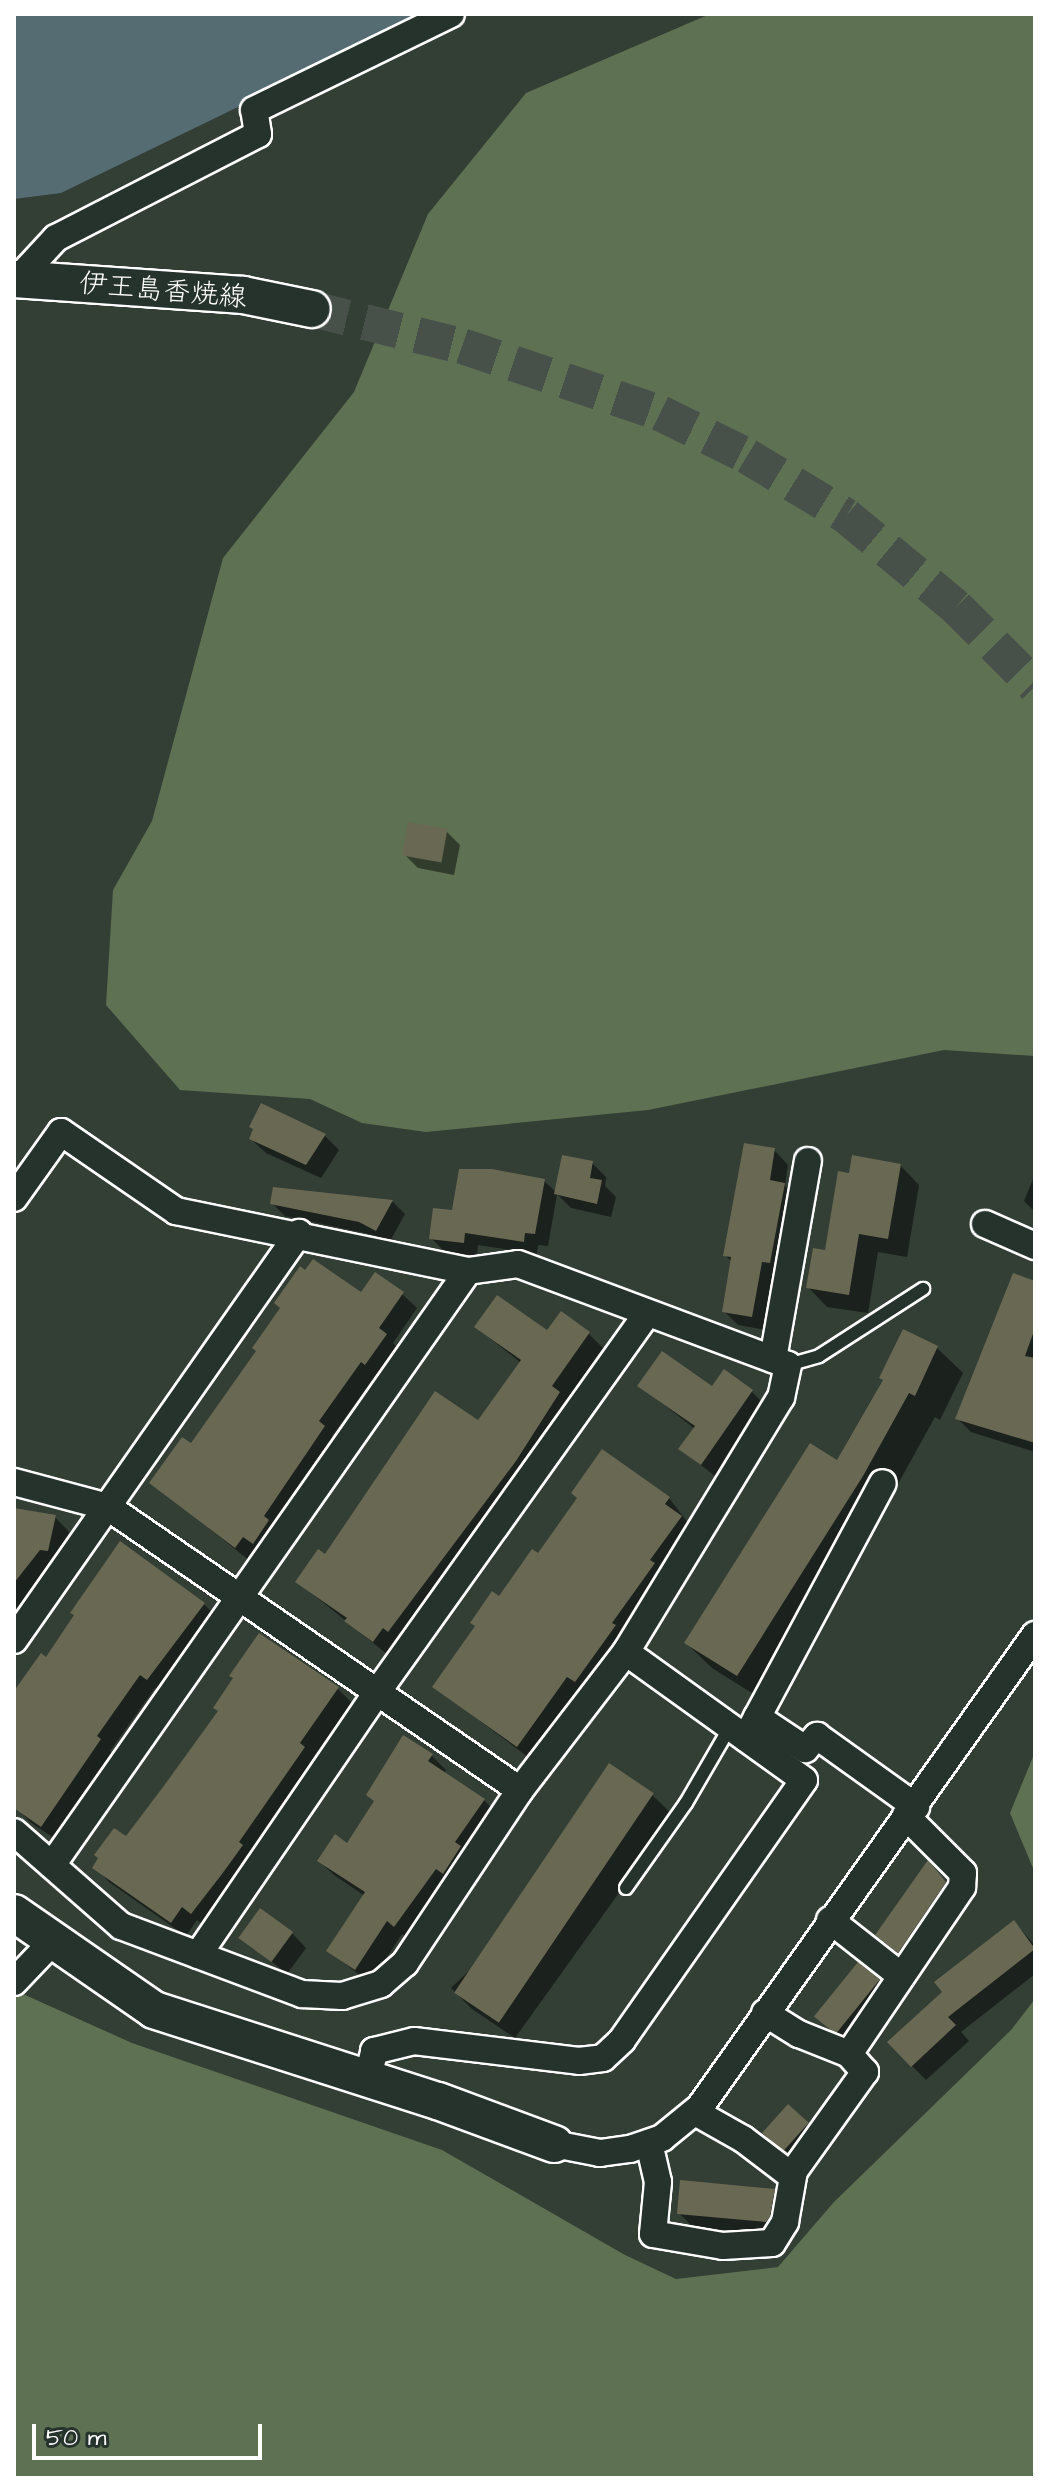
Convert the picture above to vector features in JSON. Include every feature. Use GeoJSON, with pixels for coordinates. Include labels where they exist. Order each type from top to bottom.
{"type":"FeatureCollection","features":[{"type":"Feature","properties":{"kind":"street"},"geometry":{"type":"LineString","coordinates":[[16,279],[56,238],[258,134],[254,110],[451,14]]}},
{"type":"Feature","properties":{"kind":"street","name":"伊王島香焼線"},"geometry":{"type":"LineString","coordinates":[[16,279],[243,295],[312,309]]}},
{"type":"Feature","properties":{"kind":"street"},"geometry":{"type":"LineString","coordinates":[[14,1198],[61,1132],[176,1211],[299,1233],[468,1271],[518,1264],[780,1362]]}},
{"type":"Feature","properties":{"kind":"street"},"geometry":{"type":"LineString","coordinates":[[14,1832],[121,1926],[302,1994],[342,1996],[381,1984],[405,1963],[520,1790],[626,1652],[781,1397],[780,1362],[808,1161]]}},
{"type":"Feature","properties":{"kind":"street"},"geometry":{"type":"LineString","coordinates":[[985,1224],[1035,1246]]}},
{"type":"Feature","properties":{"kind":"street"},"geometry":{"type":"LineString","coordinates":[[14,1640],[299,1233]]}},
{"type":"Feature","properties":{"kind":"street"},"geometry":{"type":"LineString","coordinates":[[52,1865],[243,1597],[468,1271]]}},
{"type":"Feature","properties":{"kind":"street"},"geometry":{"type":"LineString","coordinates":[[198,1955],[378,1691],[647,1314]]}},
{"type":"Feature","properties":{"kind":"street"},"geometry":{"type":"LineString","coordinates":[[14,1482],[108,1507],[520,1790]]}},
{"type":"Feature","properties":{"kind":"street"},"geometry":{"type":"LineString","coordinates":[[744,1727],[883,1483]]}},
{"type":"Feature","properties":{"kind":"street"},"geometry":{"type":"LineString","coordinates":[[14,1913],[154,2010],[368,2078],[554,2144],[600,2153],[649,2143],[680,2127],[695,2112],[1035,1635]]}},
{"type":"Feature","properties":{"kind":"street"},"geometry":{"type":"LineString","coordinates":[[368,2078],[374,2051],[414,2041],[579,2061],[603,2058],[622,2040],[804,1780],[744,1727],[626,1652]]}},
{"type":"Feature","properties":{"kind":"street"},"geometry":{"type":"LineString","coordinates":[[744,1727],[805,1749],[817,1736],[911,1812],[963,1873],[962,1887],[849,2054]]}},
{"type":"Feature","properties":{"kind":"street"},"geometry":{"type":"LineString","coordinates":[[830,1920],[900,1975]]}},
{"type":"Feature","properties":{"kind":"street"},"geometry":{"type":"LineString","coordinates":[[14,1982],[54,1940]]}},
{"type":"Feature","properties":{"kind":"street"},"geometry":{"type":"LineString","coordinates":[[649,2143],[658,2182],[653,2234],[723,2246],[772,2243],[785,2222],[792,2176],[865,2072],[849,2054],[799,2034],[765,2013]]}},
{"type":"Feature","properties":{"kind":"street"},"geometry":{"type":"LineString","coordinates":[[695,2112],[743,2139],[792,2176]]}},
{"type":"Feature","properties":{"kind":"lane"},"geometry":{"type":"LineString","coordinates":[[780,1362],[819,1356],[923,1289]]}},
{"type":"Feature","properties":{"kind":"lane"},"geometry":{"type":"LineString","coordinates":[[626,1888],[744,1727]]}},
{"type":"Feature","properties":{"kind":"green space"},"geometry":{"type":"Polygon","coordinates":[[[710,14],[1035,14],[1035,1056],[944,1050],[648,1110],[426,1132],[362,1123],[310,1099],[180,1090],[106,1005],[113,890],[152,821],[223,558],[354,392],[428,214],[526,93],[710,14]]]}},
{"type":"Feature","properties":{"kind":"green space"},"geometry":{"type":"Polygon","coordinates":[[[1035,1752],[1035,1873],[1010,1813],[1035,1752]]]}},
{"type":"Feature","properties":{"kind":"green space"},"geometry":{"type":"Polygon","coordinates":[[[14,1990],[132,2043],[442,2150],[625,2255],[676,2279],[778,2267],[834,2202],[1011,2030],[1035,1999],[1035,2478],[14,2478],[14,1990]]]}},
{"type":"Feature","properties":{"kind":"water"},"geometry":{"type":"Polygon","coordinates":[[[14,14],[429,14],[61,193],[14,199],[14,14]]]}},
{"type":"Feature","properties":{"kind":"building"},"geometry":{"type":"Polygon","coordinates":[[[408,822],[447,829],[441,862],[402,855],[408,822]]]}},
{"type":"Feature","properties":{"kind":"building"},"geometry":{"type":"Polygon","coordinates":[[[261,1103],[326,1134],[306,1165],[249,1139],[253,1129],[249,1127],[261,1103]]]}},
{"type":"Feature","properties":{"kind":"building"},"geometry":{"type":"Polygon","coordinates":[[[744,1143],[775,1148],[770,1180],[785,1183],[770,1263],[762,1262],[752,1317],[722,1312],[731,1257],[723,1256],[744,1143]]]}},
{"type":"Feature","properties":{"kind":"building"},"geometry":{"type":"Polygon","coordinates":[[[562,1155],[593,1161],[590,1178],[602,1180],[597,1204],[554,1194],[562,1155]]]}},
{"type":"Feature","properties":{"kind":"building"},"geometry":{"type":"Polygon","coordinates":[[[852,1155],[901,1164],[888,1239],[859,1234],[849,1295],[806,1288],[813,1248],[825,1250],[838,1171],[849,1173],[852,1155]]]}},
{"type":"Feature","properties":{"kind":"building"},"geometry":{"type":"Polygon","coordinates":[[[459,1169],[492,1169],[545,1179],[535,1234],[525,1233],[524,1242],[465,1233],[464,1243],[429,1239],[433,1208],[452,1210],[459,1169]]]}},
{"type":"Feature","properties":{"kind":"building"},"geometry":{"type":"Polygon","coordinates":[[[273,1187],[393,1200],[376,1231],[359,1222],[270,1204],[273,1187]]]}},
{"type":"Feature","properties":{"kind":"building"},"geometry":{"type":"Polygon","coordinates":[[[313,1259],[361,1292],[375,1272],[404,1292],[379,1328],[387,1334],[365,1365],[361,1362],[319,1421],[325,1426],[264,1516],[269,1520],[253,1544],[243,1537],[235,1548],[149,1483],[182,1437],[191,1443],[256,1351],[252,1348],[280,1308],[274,1303],[300,1266],[305,1270],[313,1259]]]}},
{"type":"Feature","properties":{"kind":"building"},"geometry":{"type":"Polygon","coordinates":[[[1013,1273],[1035,1281],[1035,1328],[1025,1356],[1035,1358],[1035,1443],[955,1419],[1013,1273]]]}},
{"type":"Feature","properties":{"kind":"building"},"geometry":{"type":"Polygon","coordinates":[[[497,1295],[547,1330],[561,1311],[590,1332],[552,1386],[560,1392],[516,1461],[388,1632],[383,1628],[373,1642],[344,1621],[347,1618],[295,1582],[318,1549],[325,1554],[435,1391],[478,1420],[521,1360],[474,1327],[497,1295]]]}},
{"type":"Feature","properties":{"kind":"building"},"geometry":{"type":"Polygon","coordinates":[[[903,1329],[938,1346],[915,1396],[909,1393],[863,1476],[737,1676],[684,1643],[810,1443],[837,1460],[883,1380],[879,1378],[903,1329]]]}},
{"type":"Feature","properties":{"kind":"building"},"geometry":{"type":"Polygon","coordinates":[[[662,1351],[712,1386],[724,1369],[753,1390],[701,1465],[678,1449],[695,1426],[637,1386],[662,1351]]]}},
{"type":"Feature","properties":{"kind":"building"},"geometry":{"type":"Polygon","coordinates":[[[602,1449],[670,1497],[665,1504],[682,1516],[650,1560],[655,1563],[612,1623],[616,1625],[575,1682],[567,1677],[517,1747],[432,1687],[475,1626],[470,1623],[492,1591],[499,1596],[532,1549],[538,1553],[577,1498],[571,1493],[602,1449]]]}},
{"type":"Feature","properties":{"kind":"building"},"geometry":{"type":"Polygon","coordinates":[[[14,1508],[56,1515],[48,1551],[40,1550],[14,1583],[14,1508]]]}},
{"type":"Feature","properties":{"kind":"building"},"geometry":{"type":"Polygon","coordinates":[[[120,1541],[205,1603],[147,1680],[140,1675],[97,1736],[101,1739],[41,1827],[14,1808],[14,1691],[41,1653],[46,1657],[74,1615],[70,1613],[120,1541]]]}},
{"type":"Feature","properties":{"kind":"building"},"geometry":{"type":"Polygon","coordinates":[[[259,1633],[339,1687],[300,1743],[305,1747],[239,1842],[243,1845],[191,1914],[182,1907],[171,1923],[92,1868],[98,1858],[94,1855],[114,1828],[126,1836],[163,1787],[218,1711],[213,1708],[233,1678],[229,1676],[259,1633]]]}},
{"type":"Feature","properties":{"kind":"building"},"geometry":{"type":"Polygon","coordinates":[[[403,1735],[433,1754],[428,1761],[485,1799],[455,1842],[461,1846],[443,1874],[436,1869],[394,1927],[387,1921],[355,1970],[326,1951],[365,1892],[317,1861],[335,1834],[347,1843],[374,1801],[366,1795],[403,1735]]]}},
{"type":"Feature","properties":{"kind":"building"},"geometry":{"type":"Polygon","coordinates":[[[609,1763],[654,1793],[499,2023],[454,1993],[609,1763]]]}},
{"type":"Feature","properties":{"kind":"building"},"geometry":{"type":"Polygon","coordinates":[[[928,1860],[946,1882],[898,1953],[875,1935],[928,1860]]]}},
{"type":"Feature","properties":{"kind":"building"},"geometry":{"type":"Polygon","coordinates":[[[260,1908],[293,1932],[271,1962],[238,1938],[260,1908]]]}},
{"type":"Feature","properties":{"kind":"building"},"geometry":{"type":"Polygon","coordinates":[[[1014,1920],[1035,1949],[948,2017],[956,2025],[911,2067],[887,2042],[942,1992],[934,1982],[1014,1920]]]}},
{"type":"Feature","properties":{"kind":"building"},"geometry":{"type":"Polygon","coordinates":[[[858,1962],[880,1980],[836,2034],[814,2016],[858,1962]]]}},
{"type":"Feature","properties":{"kind":"building"},"geometry":{"type":"Polygon","coordinates":[[[788,2104],[809,2123],[783,2152],[762,2133],[788,2104]]]}},
{"type":"Feature","properties":{"kind":"building"},"geometry":{"type":"Polygon","coordinates":[[[680,2180],[775,2189],[770,2216],[766,2222],[677,2214],[680,2180]]]}},
{"type":"Feature","properties":{"kind":"tunnel"},"geometry":{"type":"LineString","coordinates":[[312,309],[462,346],[660,413],[747,456],[846,516],[956,607],[1035,686]]}}]}
